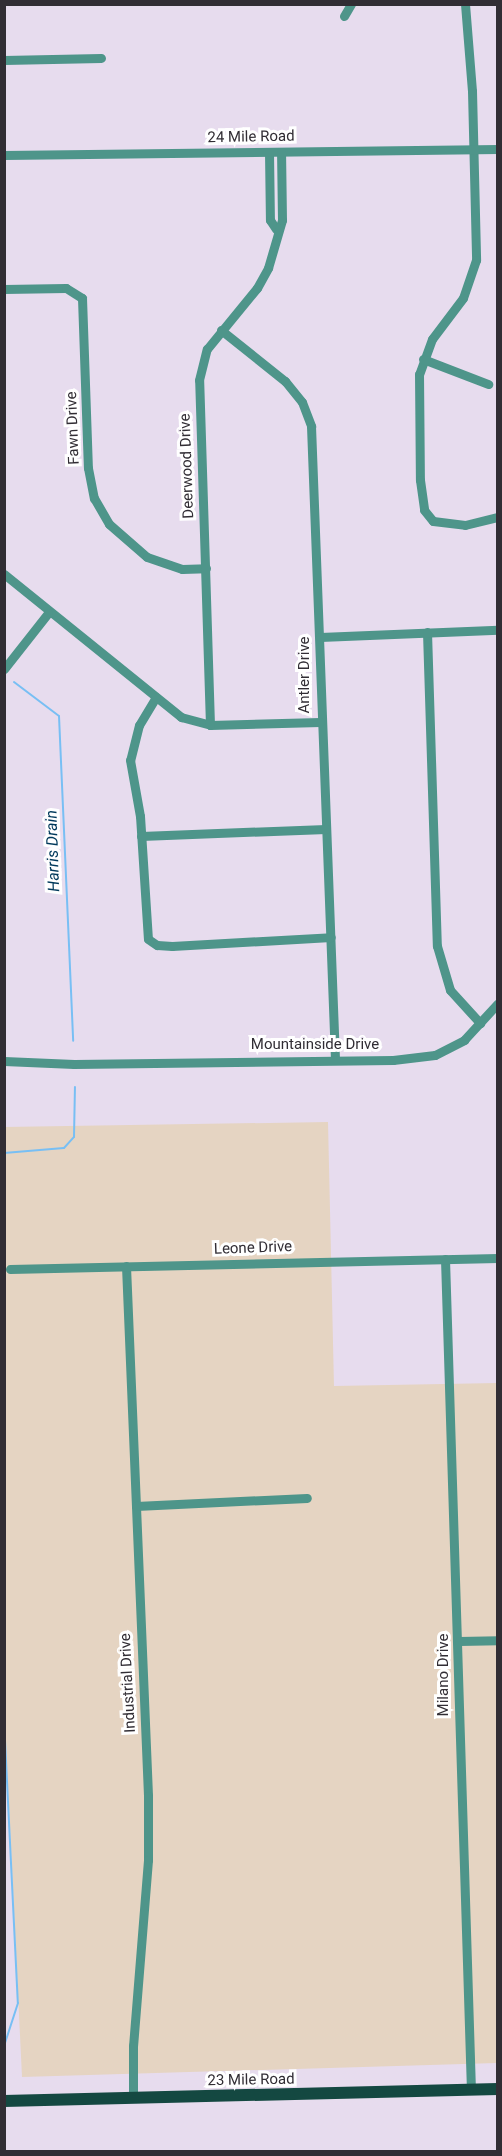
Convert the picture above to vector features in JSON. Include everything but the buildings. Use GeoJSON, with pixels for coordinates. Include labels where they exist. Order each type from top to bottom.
{"type":"FeatureCollection","features":[{"type":"Feature","properties":{"kind":"main road","name":"23 Mile Road"},"geometry":{"type":"LineString","coordinates":[[4,2100],[498,2089]]}},
{"type":"Feature","properties":{"kind":"street"},"geometry":{"type":"LineString","coordinates":[[344,16],[351,4]]}},
{"type":"Feature","properties":{"kind":"street"},"geometry":{"type":"LineString","coordinates":[[477,4],[465,6],[477,243],[472,278],[463,298],[432,339],[419,374],[420,480],[424,510],[433,521],[465,525],[498,518]]}},
{"type":"Feature","properties":{"kind":"street"},"geometry":{"type":"LineString","coordinates":[[4,60],[101,58]]}},
{"type":"Feature","properties":{"kind":"street","name":"24 Mile Road"},"geometry":{"type":"LineString","coordinates":[[4,155],[498,149]]}},
{"type":"Feature","properties":{"kind":"street","name":"Deerwood Drive"},"geometry":{"type":"LineString","coordinates":[[269,152],[270,220],[276,229]]}},
{"type":"Feature","properties":{"kind":"street","name":"Deerwood Drive"},"geometry":{"type":"LineString","coordinates":[[210,725],[199,380],[207,349],[257,288],[268,268],[276,229],[282,220],[281,152]]}},
{"type":"Feature","properties":{"kind":"street","name":"Fawn Drive"},"geometry":{"type":"LineString","coordinates":[[4,289],[66,288],[82,298],[88,468],[94,498],[109,524],[147,557],[183,569],[206,568]]}},
{"type":"Feature","properties":{"kind":"street","name":"Antler Drive"},"geometry":{"type":"LineString","coordinates":[[221,330],[285,381],[302,402],[311,426],[320,636],[320,722],[335,1059]]}},
{"type":"Feature","properties":{"kind":"street"},"geometry":{"type":"LineString","coordinates":[[423,359],[488,384]]}},
{"type":"Feature","properties":{"kind":"street"},"geometry":{"type":"LineString","coordinates":[[4,574],[48,613],[181,717],[210,725],[320,722]]}},
{"type":"Feature","properties":{"kind":"street"},"geometry":{"type":"LineString","coordinates":[[4,669],[48,613]]}},
{"type":"Feature","properties":{"kind":"street"},"geometry":{"type":"LineString","coordinates":[[320,636],[498,630]]}},
{"type":"Feature","properties":{"kind":"street"},"geometry":{"type":"LineString","coordinates":[[427,633],[437,946],[450,990],[480,1023]]}},
{"type":"Feature","properties":{"kind":"street"},"geometry":{"type":"LineString","coordinates":[[156,697],[140,725],[130,760],[141,836],[144,932],[156,945],[172,946],[331,937]]}},
{"type":"Feature","properties":{"kind":"street"},"geometry":{"type":"LineString","coordinates":[[141,836],[326,829]]}},
{"type":"Feature","properties":{"kind":"street","name":"Mountainside Drive"},"geometry":{"type":"LineString","coordinates":[[4,1061],[112,1063],[393,1060],[435,1055],[464,1040],[498,1003]]}},
{"type":"Feature","properties":{"kind":"street","name":"Leone Drive"},"geometry":{"type":"LineString","coordinates":[[10,1269],[498,1258]]}},
{"type":"Feature","properties":{"kind":"street","name":"Milano Drive"},"geometry":{"type":"LineString","coordinates":[[445,1259],[459,1641],[471,2090]]}},
{"type":"Feature","properties":{"kind":"street","name":"Industrial Drive"},"geometry":{"type":"LineString","coordinates":[[126,1266],[148,1860],[133,2046],[134,2098]]}},
{"type":"Feature","properties":{"kind":"street"},"geometry":{"type":"LineString","coordinates":[[136,1506],[307,1498]]}},
{"type":"Feature","properties":{"kind":"street"},"geometry":{"type":"LineString","coordinates":[[459,1641],[498,1640]]}},
{"type":"Feature","properties":{"kind":"shaded area"},"geometry":{"type":"Polygon","coordinates":[[[328,1122],[334,1386],[497,1383],[497,2063],[22,2077],[4,1703],[4,1127],[328,1122]]]}},
{"type":"Feature","properties":{"kind":"waterway","name":"Harris Drain"},"geometry":{"type":"LineString","coordinates":[[14,682],[59,716],[73,1041]]}},
{"type":"Feature","properties":{"kind":"waterway","name":"Harris Drain"},"geometry":{"type":"LineString","coordinates":[[4,1153],[64,1148],[74,1137],[75,1087]]}},
{"type":"Feature","properties":{"kind":"waterway","name":"Harris Drain"},"geometry":{"type":"LineString","coordinates":[[4,1720],[18,2003],[4,2046]]}}]}
